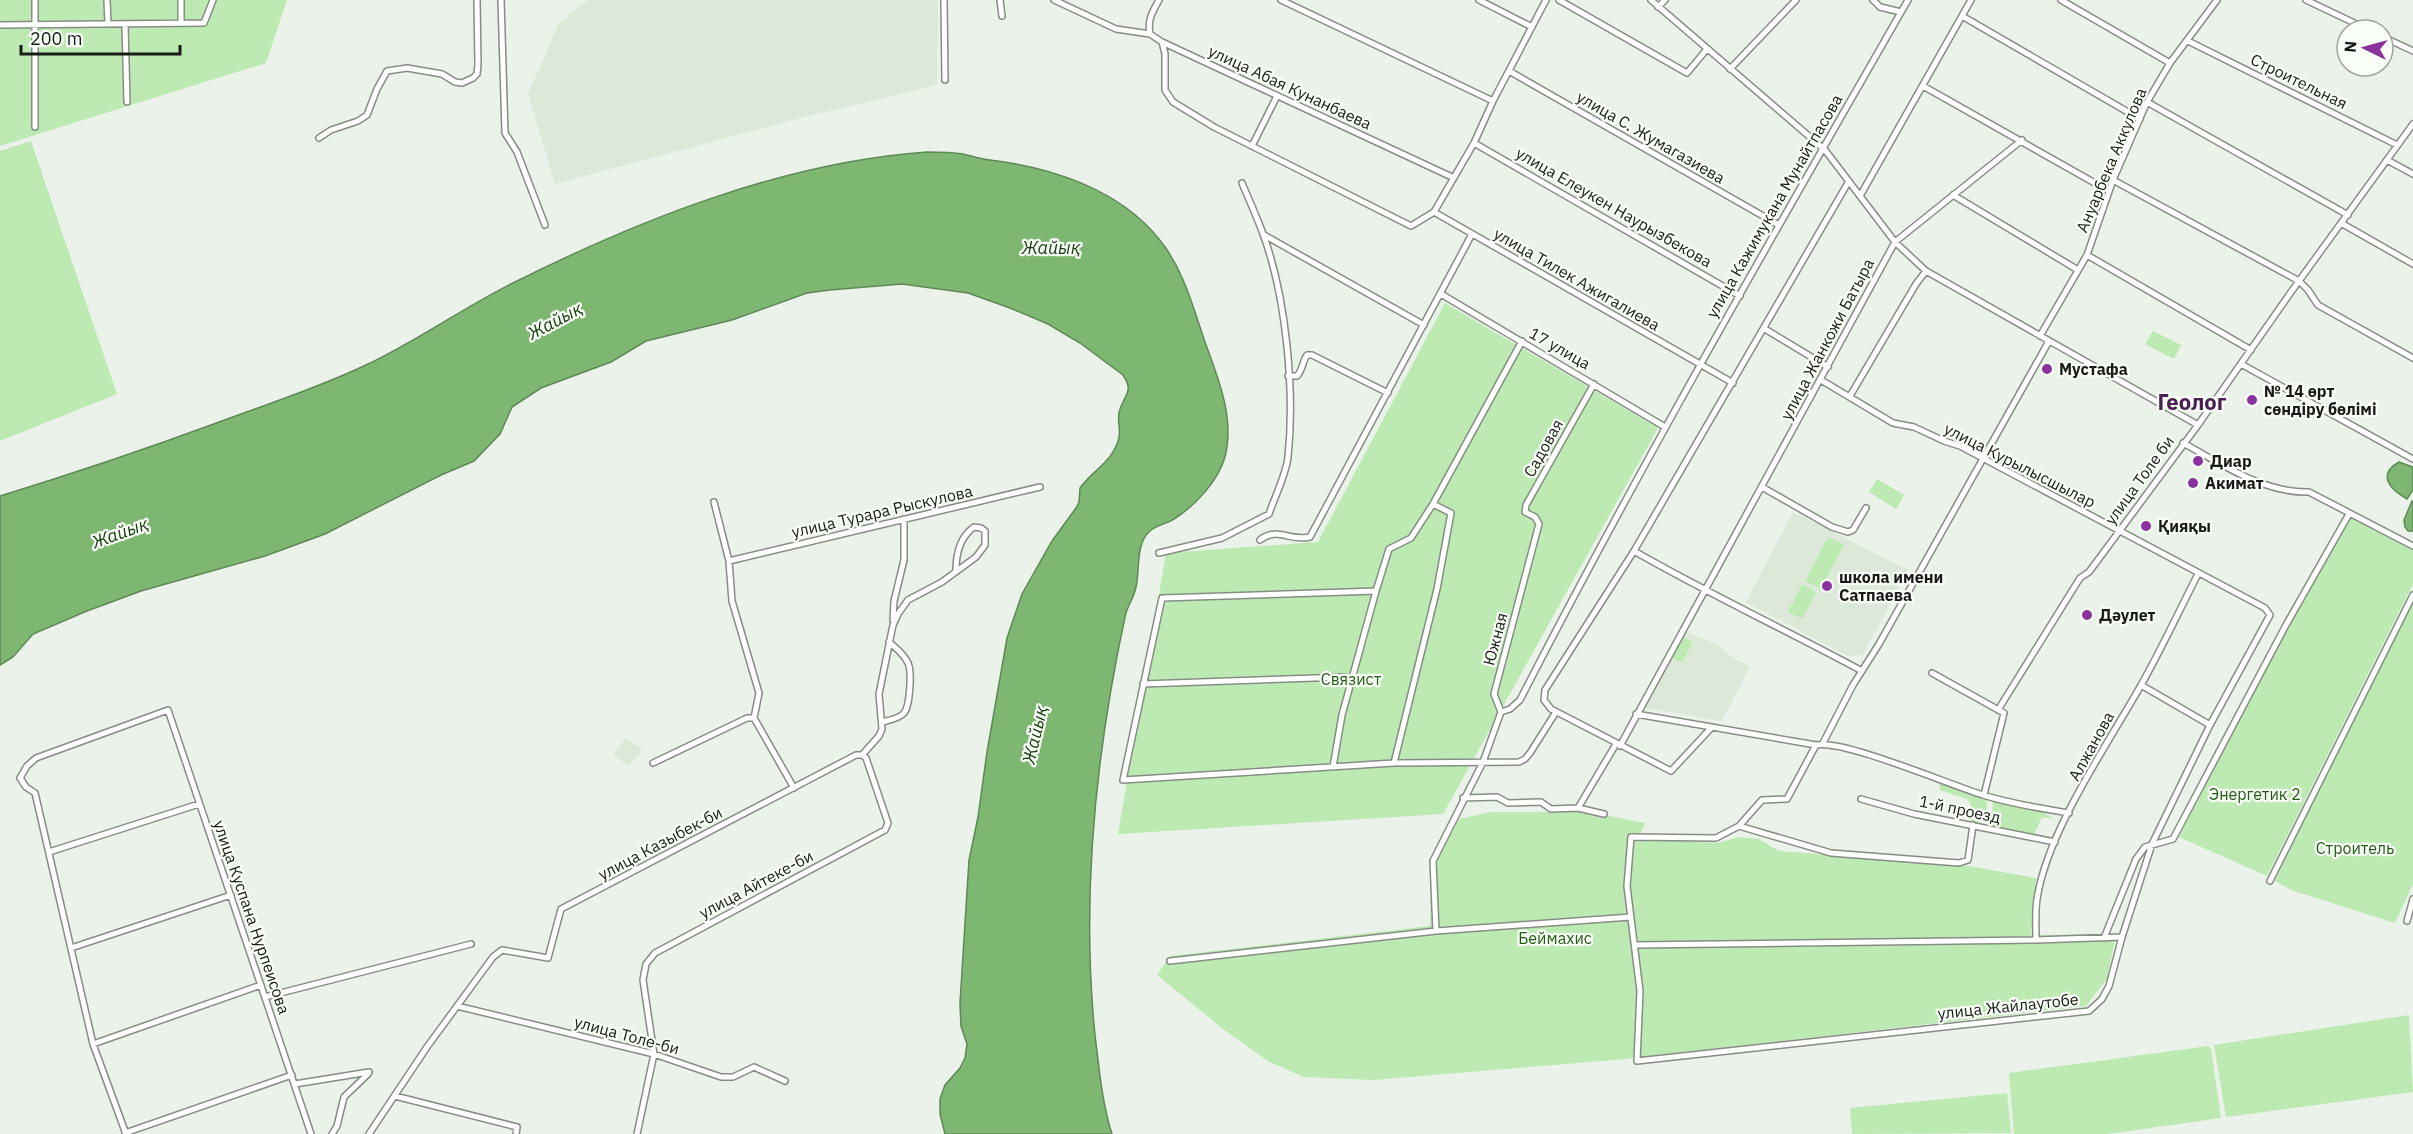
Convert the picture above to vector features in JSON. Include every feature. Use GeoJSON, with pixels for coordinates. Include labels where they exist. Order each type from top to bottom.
{"type":"FeatureCollection","features":[{"type":"Feature","properties":{"kind":"street"},"geometry":{"type":"LineString","coordinates":[[35,0],[35,127]]}},
{"type":"Feature","properties":{"kind":"street"},"geometry":{"type":"LineString","coordinates":[[108,0],[108,24]]}},
{"type":"Feature","properties":{"kind":"street"},"geometry":{"type":"LineString","coordinates":[[181,0],[181,24]]}},
{"type":"Feature","properties":{"kind":"street"},"geometry":{"type":"LineString","coordinates":[[0,26],[204,23],[213,0]]}},
{"type":"Feature","properties":{"kind":"street"},"geometry":{"type":"LineString","coordinates":[[319,138],[331,130],[358,121],[367,115],[381,79],[387,71],[407,68],[442,74],[455,82],[462,83],[473,78],[477,74],[478,64],[477,0]]}},
{"type":"Feature","properties":{"kind":"street"},"geometry":{"type":"LineString","coordinates":[[501,0],[505,133],[517,152],[545,225]]}},
{"type":"Feature","properties":{"kind":"street"},"geometry":{"type":"LineString","coordinates":[[944,0],[945,80]]}},
{"type":"Feature","properties":{"kind":"street"},"geometry":{"type":"LineString","coordinates":[[1000,0],[1002,16]]}},
{"type":"Feature","properties":{"kind":"street"},"geometry":{"type":"LineString","coordinates":[[1054,0],[1116,29],[1150,34],[1148,26],[1151,14],[1159,0]]}},
{"type":"Feature","properties":{"kind":"street"},"geometry":{"type":"LineString","coordinates":[[1281,0],[1493,101]]}},
{"type":"Feature","properties":{"kind":"street"},"geometry":{"type":"LineString","coordinates":[[1479,0],[1532,27]]}},
{"type":"Feature","properties":{"kind":"street"},"geometry":{"type":"LineString","coordinates":[[1162,42],[1165,54],[1166,90],[1173,102],[1214,127],[1411,226],[1434,212],[1474,143],[1493,101],[1546,0]]}},
{"type":"Feature","properties":{"kind":"street"},"geometry":{"type":"LineString","coordinates":[[1559,0],[1687,74],[1707,50]]}},
{"type":"Feature","properties":{"kind":"street"},"geometry":{"type":"LineString","coordinates":[[1651,0],[1822,147],[1895,242],[1926,271],[2198,425]]}},
{"type":"Feature","properties":{"kind":"street"},"geometry":{"type":"LineString","coordinates":[[1658,7],[1665,0]]}},
{"type":"Feature","properties":{"kind":"street"},"geometry":{"type":"LineString","coordinates":[[1730,69],[1797,0]]}},
{"type":"Feature","properties":{"kind":"street"},"geometry":{"type":"LineString","coordinates":[[1873,0],[1880,7],[1901,12]]}},
{"type":"Feature","properties":{"kind":"street","name":"улица Кажимукана Мунайтпасова"},"geometry":{"type":"LineString","coordinates":[[1501,712],[1510,709],[1520,700],[1582,578],[1699,365],[1908,0]]}},
{"type":"Feature","properties":{"kind":"street"},"geometry":{"type":"LineString","coordinates":[[1860,196],[1971,0]]}},
{"type":"Feature","properties":{"kind":"street"},"geometry":{"type":"LineString","coordinates":[[2061,0],[2170,63]]}},
{"type":"Feature","properties":{"kind":"street","name":"Ануарбека Аккулова"},"geometry":{"type":"LineString","coordinates":[[2040,336],[2086,255],[2113,180],[2147,102],[2170,63],[2217,0]]}},
{"type":"Feature","properties":{"kind":"street"},"geometry":{"type":"LineString","coordinates":[[2306,0],[2344,18]]}},
{"type":"Feature","properties":{"kind":"street"},"geometry":{"type":"LineString","coordinates":[[1962,16],[2140,119]]}},
{"type":"Feature","properties":{"kind":"street"},"geometry":{"type":"LineString","coordinates":[[125,24],[127,102]]}},
{"type":"Feature","properties":{"kind":"street","name":"улица Абая Кунанбаева"},"geometry":{"type":"LineString","coordinates":[[1150,34],[1162,42],[1454,178]]}},
{"type":"Feature","properties":{"kind":"street","name":"Строительная"},"geometry":{"type":"LineString","coordinates":[[2188,41],[2397,145]]}},
{"type":"Feature","properties":{"kind":"street"},"geometry":{"type":"LineString","coordinates":[[2395,43],[2413,51]]}},
{"type":"Feature","properties":{"kind":"street","name":"улица С. Жумагазиева"},"geometry":{"type":"LineString","coordinates":[[1509,71],[1779,225]]}},
{"type":"Feature","properties":{"kind":"street"},"geometry":{"type":"LineString","coordinates":[[1923,86],[2109,191]]}},
{"type":"Feature","properties":{"kind":"street"},"geometry":{"type":"LineString","coordinates":[[1252,146],[1277,96]]}},
{"type":"Feature","properties":{"kind":"street"},"geometry":{"type":"LineString","coordinates":[[2147,102],[2348,214]]}},
{"type":"Feature","properties":{"kind":"street","name":"улица Толе би"},"geometry":{"type":"LineString","coordinates":[[1998,710],[2080,578],[2089,572],[2198,425],[2340,223],[2413,124]]}},
{"type":"Feature","properties":{"kind":"street","name":"улица Жанкожи Батыра"},"geometry":{"type":"LineString","coordinates":[[1578,808],[1636,714],[1895,242],[2022,140]]}},
{"type":"Feature","properties":{"kind":"street","name":"улица Елеукен Наурызбекова"},"geometry":{"type":"LineString","coordinates":[[1474,143],[1740,296]]}},
{"type":"Feature","properties":{"kind":"street"},"geometry":{"type":"LineString","coordinates":[[2386,160],[2413,174]]}},
{"type":"Feature","properties":{"kind":"street"},"geometry":{"type":"LineString","coordinates":[[2113,180],[2299,281],[2318,304],[2413,358]]}},
{"type":"Feature","properties":{"kind":"street"},"geometry":{"type":"LineString","coordinates":[[1712,727],[1671,771],[1554,710],[1544,700],[1545,690],[1634,551],[1849,182]]}},
{"type":"Feature","properties":{"kind":"street"},"geometry":{"type":"LineString","coordinates":[[1159,553],[1222,538],[1269,514],[1288,459],[1290,407],[1285,324],[1278,284],[1264,235],[1242,183]]}},
{"type":"Feature","properties":{"kind":"street"},"geometry":{"type":"LineString","coordinates":[[1953,195],[2078,270]]}},
{"type":"Feature","properties":{"kind":"street","name":"улица Тилек Ажигалиева"},"geometry":{"type":"LineString","coordinates":[[1434,212],[1733,383]]}},
{"type":"Feature","properties":{"kind":"street"},"geometry":{"type":"LineString","coordinates":[[2340,223],[2413,264]]}},
{"type":"Feature","properties":{"kind":"street"},"geometry":{"type":"LineString","coordinates":[[1260,540],[1267,534],[1277,533],[1299,540],[1310,537],[1472,234]]}},
{"type":"Feature","properties":{"kind":"street"},"geometry":{"type":"LineString","coordinates":[[1264,235],[1424,325]]}},
{"type":"Feature","properties":{"kind":"street"},"geometry":{"type":"LineString","coordinates":[[2086,255],[2251,350]]}},
{"type":"Feature","properties":{"kind":"street"},"geometry":{"type":"LineString","coordinates":[[1850,396],[1926,271]]}},
{"type":"Feature","properties":{"kind":"street","name":"17 улица"},"geometry":{"type":"LineString","coordinates":[[1441,294],[1665,427]]}},
{"type":"Feature","properties":{"kind":"street"},"geometry":{"type":"LineString","coordinates":[[1765,329],[1828,367]]}},
{"type":"Feature","properties":{"kind":"street"},"geometry":{"type":"LineString","coordinates":[[1333,767],[1342,715],[1389,549],[1411,538],[1433,504],[1522,341]]}},
{"type":"Feature","properties":{"kind":"street"},"geometry":{"type":"LineString","coordinates":[[1823,743],[2049,341]]}},
{"type":"Feature","properties":{"kind":"street"},"geometry":{"type":"LineString","coordinates":[[1288,376],[1297,376],[1302,368],[1303,360],[1307,355],[1312,355],[1388,393]]}},
{"type":"Feature","properties":{"kind":"street"},"geometry":{"type":"LineString","coordinates":[[2241,364],[2413,459]]}},
{"type":"Feature","properties":{"kind":"street","name":"улица Курылысшылар"},"geometry":{"type":"LineString","coordinates":[[1821,380],[1893,423],[1914,427],[1983,458],[2265,608],[2270,615]]}},
{"type":"Feature","properties":{"kind":"street","name":"Садовая"},"geometry":{"type":"LineString","coordinates":[[1538,520],[1526,512],[1526,505],[1594,384]]}},
{"type":"Feature","properties":{"kind":"street"},"geometry":{"type":"LineString","coordinates":[[2184,443],[2257,482],[2309,492],[2413,546]]}},
{"type":"Feature","properties":{"kind":"street"},"geometry":{"type":"LineString","coordinates":[[1762,487],[1841,531],[1853,530],[1866,508]]}},
{"type":"Feature","properties":{"kind":"street","name":"улица Турара Рыскулова"},"geometry":{"type":"LineString","coordinates":[[729,561],[1040,488]]}},
{"type":"Feature","properties":{"kind":"street"},"geometry":{"type":"LineString","coordinates":[[714,502],[729,561],[732,601],[759,693],[754,718],[794,788]]}},
{"type":"Feature","properties":{"kind":"street"},"geometry":{"type":"LineString","coordinates":[[1394,763],[1437,589],[1451,513],[1433,504]]}},
{"type":"Feature","properties":{"kind":"street"},"geometry":{"type":"LineString","coordinates":[[2104,938],[2136,859],[2145,847],[2173,839],[2286,625],[2349,514]]}},
{"type":"Feature","properties":{"kind":"street"},"geometry":{"type":"LineString","coordinates":[[859,755],[879,736],[882,722],[879,693],[893,625],[894,601],[904,560],[904,519]]}},
{"type":"Feature","properties":{"kind":"street","name":"Южная"},"geometry":{"type":"LineString","coordinates":[[1436,931],[1433,861],[1483,762],[1501,712],[1494,694],[1539,524],[1538,520]]}},
{"type":"Feature","properties":{"kind":"street"},"geometry":{"type":"LineString","coordinates":[[893,625],[909,600],[942,582],[976,557],[985,545],[985,531],[981,528],[974,527],[962,540],[956,570]]}},
{"type":"Feature","properties":{"kind":"street"},"geometry":{"type":"LineString","coordinates":[[1634,551],[1704,591],[1806,640],[1862,671]]}},
{"type":"Feature","properties":{"kind":"street","name":"Алжанова"},"geometry":{"type":"LineString","coordinates":[[2036,940],[2037,901],[2042,878],[2055,842],[2102,752],[2141,685],[2198,574]]}},
{"type":"Feature","properties":{"kind":"street"},"geometry":{"type":"LineString","coordinates":[[1376,591],[1162,598],[1123,780],[1394,763],[1519,762],[1526,759],[1554,710]]}},
{"type":"Feature","properties":{"kind":"street"},"geometry":{"type":"LineString","coordinates":[[2270,881],[2413,595]]}},
{"type":"Feature","properties":{"kind":"street","name":"улица Жайлаутобе"},"geometry":{"type":"LineString","coordinates":[[1635,945],[1640,991],[1637,1061],[2089,1011],[2102,999],[2109,986],[2152,844],[2210,725],[2270,615]]}},
{"type":"Feature","properties":{"kind":"street"},"geometry":{"type":"LineString","coordinates":[[882,722],[896,719],[904,713],[908,704],[909,664],[889,642]]}},
{"type":"Feature","properties":{"kind":"street"},"geometry":{"type":"LineString","coordinates":[[1932,673],[2004,712],[1984,795]]}},
{"type":"Feature","properties":{"kind":"street"},"geometry":{"type":"LineString","coordinates":[[1143,684],[1345,677],[1352,681]]}},
{"type":"Feature","properties":{"kind":"street"},"geometry":{"type":"LineString","coordinates":[[2141,685],[2210,725]]}},
{"type":"Feature","properties":{"kind":"street","name":"улица Куспана Нурпеисова"},"geometry":{"type":"LineString","coordinates":[[49,852],[35,793],[26,787],[20,778],[27,766],[36,758],[168,710],[311,1134]]}},
{"type":"Feature","properties":{"kind":"street"},"geometry":{"type":"LineString","coordinates":[[1636,714],[1816,745],[1823,743],[1855,751],[1984,795],[2069,813]]}},
{"type":"Feature","properties":{"kind":"street"},"geometry":{"type":"LineString","coordinates":[[653,763],[747,718],[754,718]]}},
{"type":"Feature","properties":{"kind":"street"},"geometry":{"type":"LineString","coordinates":[[1816,745],[1787,799],[1762,800],[1740,826],[1716,838],[1631,837],[1627,886],[1635,945],[2122,937]]}},
{"type":"Feature","properties":{"kind":"street","name":"улица Казыбек-би"},"geometry":{"type":"LineString","coordinates":[[457,1006],[493,957],[502,950],[548,958],[561,909],[859,755]]}},
{"type":"Feature","properties":{"kind":"street","name":"улица Айтеке-би"},"geometry":{"type":"LineString","coordinates":[[654,1054],[643,980],[646,964],[655,952],[888,827],[866,758],[859,755]]}},
{"type":"Feature","properties":{"kind":"street"},"geometry":{"type":"LineString","coordinates":[[1463,798],[1497,796],[1508,803],[1541,802],[1551,809],[1578,808],[1604,814]]}},
{"type":"Feature","properties":{"kind":"street","name":"1-й проезд"},"geometry":{"type":"LineString","coordinates":[[1861,799],[1914,814],[2055,842]]}},
{"type":"Feature","properties":{"kind":"street"},"geometry":{"type":"LineString","coordinates":[[200,804],[49,852],[93,1044],[126,1133],[292,1075]]}},
{"type":"Feature","properties":{"kind":"street"},"geometry":{"type":"LineString","coordinates":[[1740,826],[1832,853],[1959,863],[1968,860],[1973,825]]}},
{"type":"Feature","properties":{"kind":"street"},"geometry":{"type":"LineString","coordinates":[[71,948],[231,895]]}},
{"type":"Feature","properties":{"kind":"street"},"geometry":{"type":"LineString","coordinates":[[2407,921],[2413,899]]}},
{"type":"Feature","properties":{"kind":"street"},"geometry":{"type":"LineString","coordinates":[[1170,961],[1436,931],[1630,916]]}},
{"type":"Feature","properties":{"kind":"street"},"geometry":{"type":"LineString","coordinates":[[265,997],[471,944]]}},
{"type":"Feature","properties":{"kind":"street"},"geometry":{"type":"LineString","coordinates":[[93,1044],[261,985]]}},
{"type":"Feature","properties":{"kind":"street"},"geometry":{"type":"LineString","coordinates":[[369,1134],[457,1006]]}},
{"type":"Feature","properties":{"kind":"street","name":"улица Толе-би"},"geometry":{"type":"LineString","coordinates":[[457,1006],[654,1054],[721,1077],[733,1077],[754,1067],[785,1081]]}},
{"type":"Feature","properties":{"kind":"street"},"geometry":{"type":"LineString","coordinates":[[636,1134],[654,1054]]}},
{"type":"Feature","properties":{"kind":"street"},"geometry":{"type":"LineString","coordinates":[[295,1084],[369,1072],[344,1097],[337,1126],[332,1134]]}},
{"type":"Feature","properties":{"kind":"street"},"geometry":{"type":"LineString","coordinates":[[395,1096],[518,1127],[516,1134]]}},
{"type":"Feature","properties":{"kind":"shaded area"},"geometry":{"type":"Polygon","coordinates":[[[588,0],[938,0],[937,85],[804,117],[555,184],[528,94],[559,23],[588,0]]]}},
{"type":"Feature","properties":{"kind":"shaded area","name":"школа имени Сатпаева"},"geometry":{"type":"Polygon","coordinates":[[[1793,512],[1908,570],[1863,655],[1847,656],[1746,602],[1793,512]]]}},
{"type":"Feature","properties":{"kind":"shaded area"},"geometry":{"type":"Polygon","coordinates":[[[1686,631],[1723,648],[1724,652],[1750,667],[1722,721],[1645,708],[1686,631]]]}},
{"type":"Feature","properties":{"kind":"shaded area"},"geometry":{"type":"Polygon","coordinates":[[[626,738],[642,750],[629,766],[613,755],[626,738]]]}},
{"type":"Feature","properties":{"kind":"green space"},"geometry":{"type":"Polygon","coordinates":[[[0,0],[287,0],[266,63],[0,146],[0,0]]]}},
{"type":"Feature","properties":{"kind":"green space"},"geometry":{"type":"Polygon","coordinates":[[[31,141],[117,394],[0,441],[0,151],[31,141]]]}},
{"type":"Feature","properties":{"kind":"green space","name":"Связист"},"geometry":{"type":"Polygon","coordinates":[[[1445,303],[1658,428],[1443,814],[1118,834],[1166,553],[1318,542],[1445,303]]]}},
{"type":"Feature","properties":{"kind":"green space"},"geometry":{"type":"Polygon","coordinates":[[[2153,331],[2181,345],[2174,359],[2145,344],[2153,331]]]}},
{"type":"Feature","properties":{"kind":"green space"},"geometry":{"type":"Polygon","coordinates":[[[1877,479],[1904,495],[1896,509],[1869,492],[1877,479]]]}},
{"type":"Feature","properties":{"kind":"green space","name":"Энергетик 2"},"geometry":{"type":"Polygon","coordinates":[[[2349,517],[2413,550],[2413,584],[2267,876],[2179,837],[2308,587],[2349,517]]]}},
{"type":"Feature","properties":{"kind":"green space"},"geometry":{"type":"Polygon","coordinates":[[[1828,537],[1844,545],[1821,589],[1805,581],[1828,537]]]}},
{"type":"Feature","properties":{"kind":"green space"},"geometry":{"type":"Polygon","coordinates":[[[1802,584],[1816,592],[1802,619],[1788,612],[1802,584]]]}},
{"type":"Feature","properties":{"kind":"green space","name":"Строитель"},"geometry":{"type":"Polygon","coordinates":[[[2413,599],[2413,884],[2395,923],[2291,890],[2275,881],[2413,599]]]}},
{"type":"Feature","properties":{"kind":"green space"},"geometry":{"type":"Polygon","coordinates":[[[1683,637],[1693,642],[1682,663],[1672,658],[1683,637]]]}},
{"type":"Feature","properties":{"kind":"green space"},"geometry":{"type":"Polygon","coordinates":[[[1939,782],[1986,799],[1987,808],[1979,824],[1968,818],[1971,805],[1967,799],[1940,790],[1939,782]]]}},
{"type":"Feature","properties":{"kind":"green space"},"geometry":{"type":"Polygon","coordinates":[[[1993,801],[2044,813],[2054,819],[2042,817],[2033,836],[1991,827],[1993,801]]]}},
{"type":"Feature","properties":{"kind":"green space","name":"Беймахис"},"geometry":{"type":"Polygon","coordinates":[[[1491,812],[1589,812],[1645,823],[1639,838],[1718,843],[1738,837],[1759,839],[1779,851],[1969,866],[2036,878],[2031,935],[2116,934],[2107,979],[2086,1006],[1625,1059],[1373,1080],[1304,1077],[1268,1061],[1223,1029],[1157,975],[1170,956],[1430,926],[1431,872],[1459,819],[1491,812]]]}},
{"type":"Feature","properties":{"kind":"green space"},"geometry":{"type":"Polygon","coordinates":[[[2409,1015],[2413,1092],[2226,1117],[2214,1045],[2409,1015]]]}},
{"type":"Feature","properties":{"kind":"green space"},"geometry":{"type":"Polygon","coordinates":[[[2208,1046],[2211,1049],[2221,1118],[2108,1134],[2014,1134],[2009,1073],[2208,1046]]]}},
{"type":"Feature","properties":{"kind":"green space"},"geometry":{"type":"Polygon","coordinates":[[[2007,1093],[2011,1133],[1852,1134],[1850,1108],[2007,1093]]]}},
{"type":"Feature","properties":{"kind":"water","name":"Жайық"},"geometry":{"type":"Polygon","coordinates":[[[927,152],[963,154],[1036,168],[1059,175],[1104,194],[1143,222],[1167,250],[1181,275],[1224,398],[1228,442],[1222,466],[1217,475],[1190,507],[1171,521],[1152,529],[1142,543],[1136,587],[1125,617],[1106,720],[1094,825],[1090,930],[1095,1035],[1103,1098],[1112,1134],[945,1134],[940,1114],[940,1099],[945,1085],[960,1068],[965,1058],[967,1044],[961,1026],[960,1003],[969,860],[1007,638],[1022,594],[1052,541],[1076,508],[1080,488],[1108,459],[1117,445],[1119,413],[1128,392],[1128,385],[1123,375],[1080,343],[1048,324],[968,293],[902,284],[807,293],[732,320],[646,341],[611,362],[541,388],[512,407],[500,434],[474,461],[441,475],[325,534],[265,556],[141,591],[33,634],[13,657],[0,665],[0,496],[139,451],[331,380],[385,356],[515,282],[663,216],[767,181],[820,168],[874,158],[927,152]]]}},
{"type":"Feature","properties":{"kind":"water"},"geometry":{"type":"Polygon","coordinates":[[[2399,462],[2413,467],[2413,490],[2407,499],[2388,482],[2388,472],[2399,462]]]}},
{"type":"Feature","properties":{"kind":"water"},"geometry":{"type":"Polygon","coordinates":[[[2412,501],[2413,531],[2408,531],[2404,520],[2412,501]]]}},
{"type":"Feature","properties":{"kind":"place","name":"Мустафа"},"geometry":{"type":"Point","coordinates":[2047,369]}},
{"type":"Feature","properties":{"kind":"place","name":"№ 14 өрт сөндіру бөлімі"},"geometry":{"type":"Point","coordinates":[2252,400]}},
{"type":"Feature","properties":{"kind":"place","name":"Диар"},"geometry":{"type":"Point","coordinates":[2198,461]}},
{"type":"Feature","properties":{"kind":"place","name":"Акимат"},"geometry":{"type":"Point","coordinates":[2193,483]}},
{"type":"Feature","properties":{"kind":"place","name":"Қияқы"},"geometry":{"type":"Point","coordinates":[2146,526]}},
{"type":"Feature","properties":{"kind":"place","name":"школа имени Сатпаева"},"geometry":{"type":"Point","coordinates":[1827,586]}},
{"type":"Feature","properties":{"kind":"place","name":"Дәулет"},"geometry":{"type":"Point","coordinates":[2087,615]}},
{"type":"Feature","properties":{"kind":"district","name":"Геолог"},"geometry":{"type":"Point","coordinates":[2192,402]}}]}
